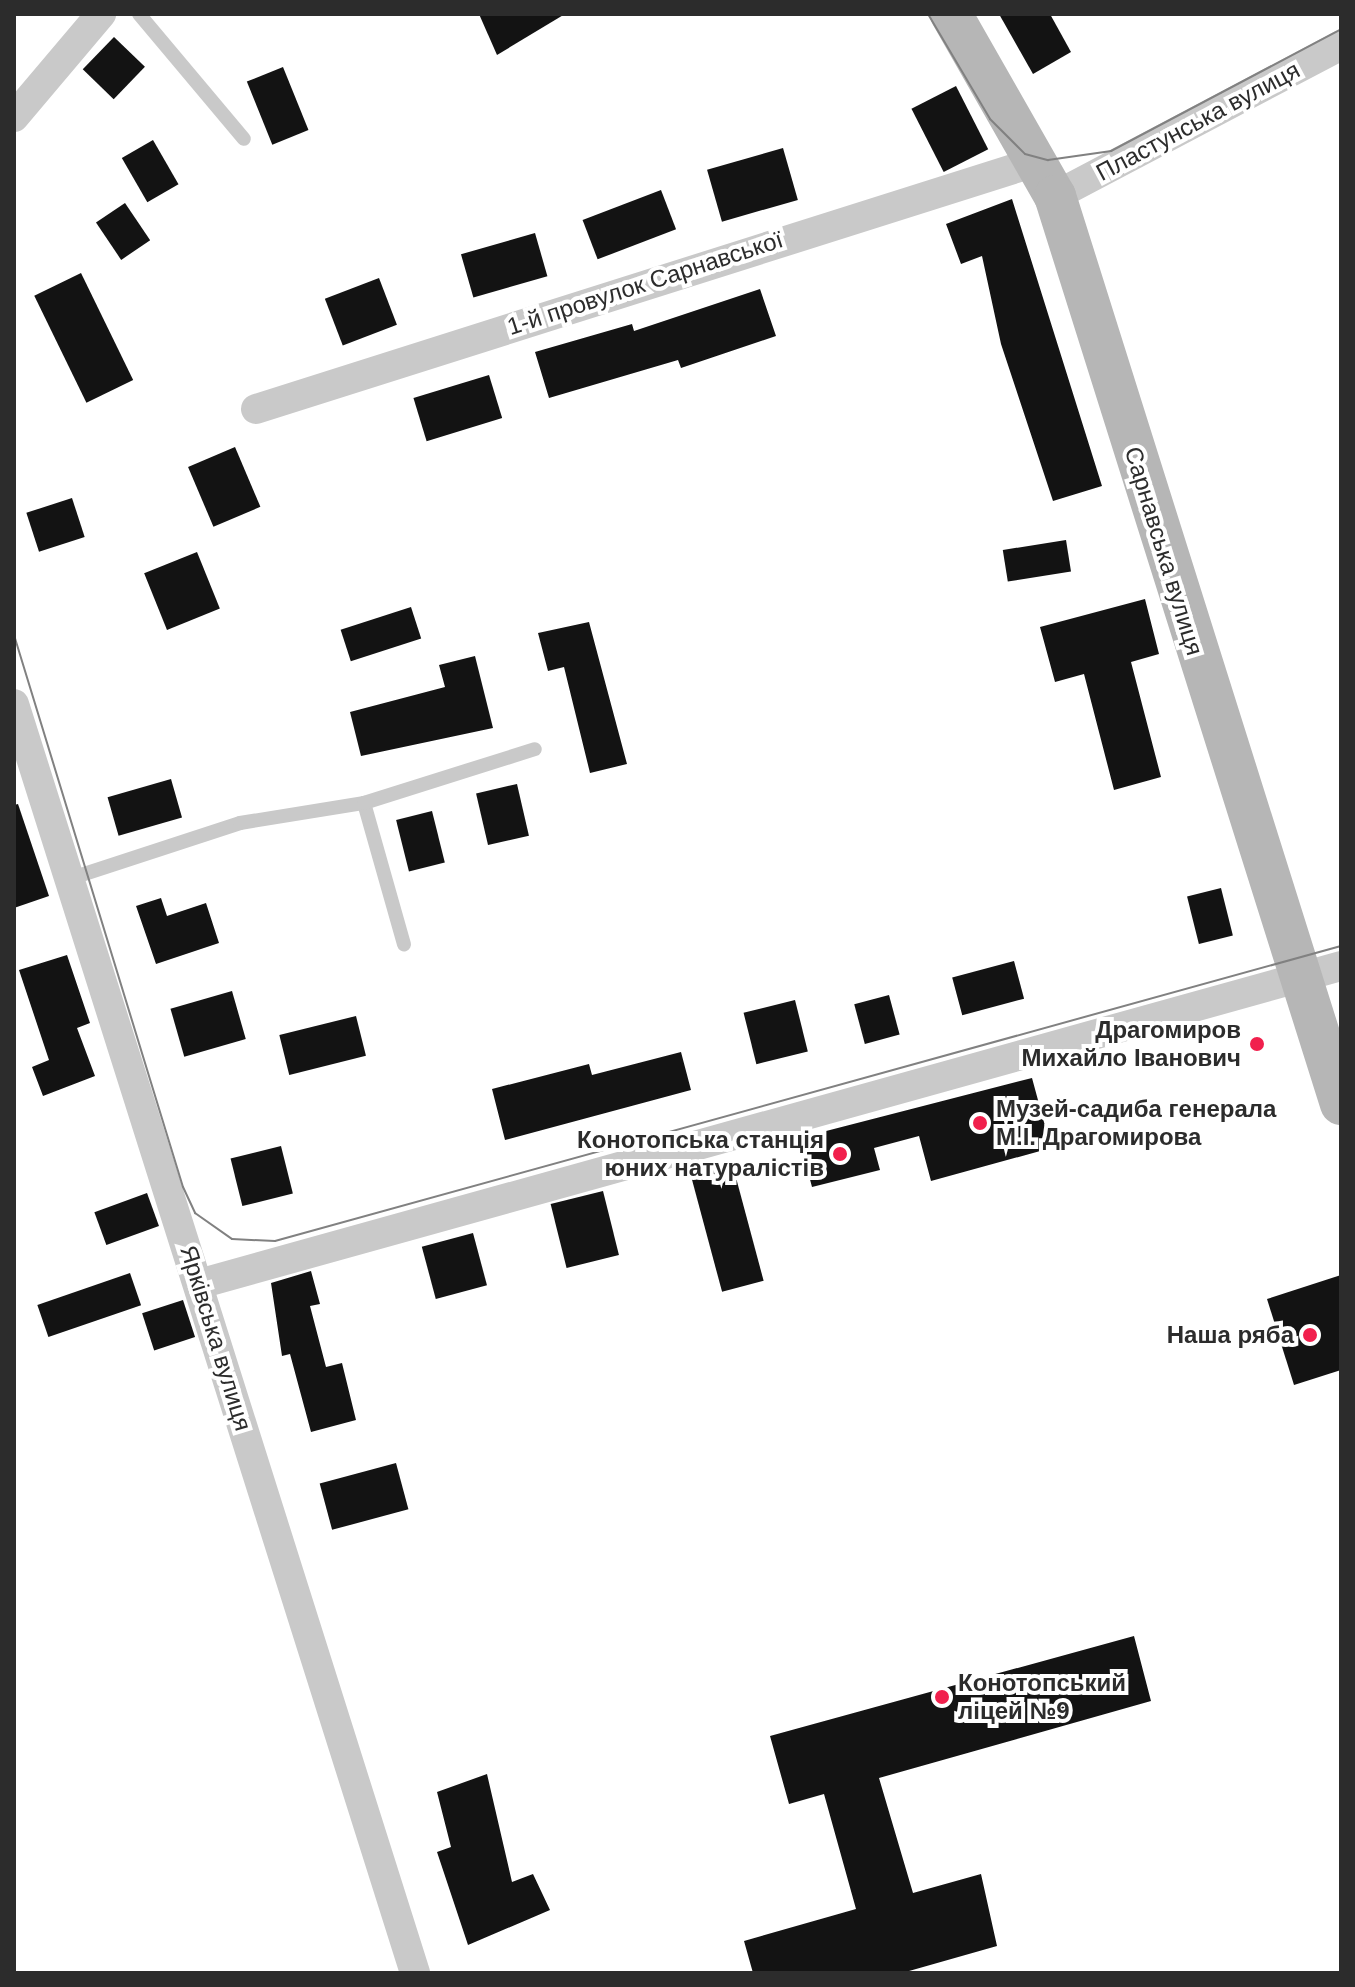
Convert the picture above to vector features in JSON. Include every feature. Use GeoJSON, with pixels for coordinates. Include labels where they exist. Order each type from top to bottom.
{"type":"FeatureCollection","features":[{"type":"Feature","properties":{"kind":"street"},"geometry":{"type":"LineString","coordinates":[[14,117],[101,14]]}},
{"type":"Feature","properties":{"kind":"street","name":"Сарнавська вулиця"},"geometry":{"type":"LineString","coordinates":[[951,14],[1045,179],[1296,978],[1341,1104]]}},
{"type":"Feature","properties":{"kind":"street","name":"Пластунська вулиця"},"geometry":{"type":"LineString","coordinates":[[1045,179],[1341,45]]}},
{"type":"Feature","properties":{"kind":"street","name":"1-й провулок Сарнавської"},"geometry":{"type":"LineString","coordinates":[[256,409],[1045,179]]}},
{"type":"Feature","properties":{"kind":"street","name":"Ярківська вулиця"},"geometry":{"type":"LineString","coordinates":[[14,704],[22,753],[72,878],[415,1973]]}},
{"type":"Feature","properties":{"kind":"street"},"geometry":{"type":"LineString","coordinates":[[199,1284],[1341,966]]}},
{"type":"Feature","properties":{"kind":"lane"},"geometry":{"type":"LineString","coordinates":[[139,14],[244,139]]}},
{"type":"Feature","properties":{"kind":"lane"},"geometry":{"type":"LineString","coordinates":[[72,878],[240,823],[364,803],[535,749]]}},
{"type":"Feature","properties":{"kind":"lane"},"geometry":{"type":"LineString","coordinates":[[364,803],[404,944]]}},
{"type":"Feature","properties":{"kind":"building"},"geometry":{"type":"Polygon","coordinates":[[[479,14],[565,14],[497,55],[479,14]]]}},
{"type":"Feature","properties":{"kind":"building"},"geometry":{"type":"Polygon","coordinates":[[[999,14],[1050,14],[1071,52],[1033,74],[999,14]]]}},
{"type":"Feature","properties":{"kind":"building"},"geometry":{"type":"Polygon","coordinates":[[[114,37],[145,67],[114,99],[83,69],[114,37]]]}},
{"type":"Feature","properties":{"kind":"building"},"geometry":{"type":"Polygon","coordinates":[[[283,67],[308,130],[272,145],[247,82],[283,67]]]}},
{"type":"Feature","properties":{"kind":"building"},"geometry":{"type":"Polygon","coordinates":[[[956,86],[988,149],[944,172],[911,109],[956,86]]]}},
{"type":"Feature","properties":{"kind":"building"},"geometry":{"type":"Polygon","coordinates":[[[153,140],[178,184],[147,202],[122,158],[153,140]]]}},
{"type":"Feature","properties":{"kind":"building"},"geometry":{"type":"Polygon","coordinates":[[[783,148],[798,200],[722,222],[707,170],[783,148]]]}},
{"type":"Feature","properties":{"kind":"building"},"geometry":{"type":"Polygon","coordinates":[[[661,190],[676,229],[598,259],[583,220],[661,190]]]}},
{"type":"Feature","properties":{"kind":"building"},"geometry":{"type":"Polygon","coordinates":[[[1012,199],[1102,486],[1053,501],[1001,344],[982,256],[961,264],[946,224],[1012,199]]]}},
{"type":"Feature","properties":{"kind":"building"},"geometry":{"type":"Polygon","coordinates":[[[125,203],[150,240],[121,260],[96,223],[125,203]]]}},
{"type":"Feature","properties":{"kind":"building"},"geometry":{"type":"Polygon","coordinates":[[[535,233],[547,276],[473,297],[461,254],[535,233]]]}},
{"type":"Feature","properties":{"kind":"building"},"geometry":{"type":"Polygon","coordinates":[[[81,273],[133,380],[86,403],[34,296],[81,273]]]}},
{"type":"Feature","properties":{"kind":"building"},"geometry":{"type":"Polygon","coordinates":[[[379,278],[397,325],[343,345],[325,299],[379,278]]]}},
{"type":"Feature","properties":{"kind":"building"},"geometry":{"type":"Polygon","coordinates":[[[760,289],[776,336],[681,368],[678,360],[549,398],[535,352],[632,324],[634,331],[760,289]]]}},
{"type":"Feature","properties":{"kind":"building"},"geometry":{"type":"Polygon","coordinates":[[[489,375],[502,418],[427,441],[413,398],[489,375]]]}},
{"type":"Feature","properties":{"kind":"building"},"geometry":{"type":"Polygon","coordinates":[[[235,447],[260,507],[213,527],[188,467],[235,447]]]}},
{"type":"Feature","properties":{"kind":"building"},"geometry":{"type":"Polygon","coordinates":[[[72,498],[85,537],[39,552],[26,513],[72,498]]]}},
{"type":"Feature","properties":{"kind":"building"},"geometry":{"type":"Polygon","coordinates":[[[1066,540],[1071,572],[1008,582],[1003,550],[1066,540]]]}},
{"type":"Feature","properties":{"kind":"building"},"geometry":{"type":"Polygon","coordinates":[[[197,552],[220,609],[167,630],[144,573],[197,552]]]}},
{"type":"Feature","properties":{"kind":"building"},"geometry":{"type":"Polygon","coordinates":[[[1145,599],[1159,654],[1131,662],[1161,777],[1114,790],[1084,674],[1055,682],[1040,627],[1145,599]]]}},
{"type":"Feature","properties":{"kind":"building"},"geometry":{"type":"Polygon","coordinates":[[[411,607],[421,638],[351,661],[341,630],[411,607]]]}},
{"type":"Feature","properties":{"kind":"building"},"geometry":{"type":"Polygon","coordinates":[[[589,622],[627,764],[590,773],[564,667],[548,671],[538,633],[589,622]]]}},
{"type":"Feature","properties":{"kind":"building"},"geometry":{"type":"Polygon","coordinates":[[[475,656],[493,728],[361,756],[350,712],[445,687],[439,665],[475,656]]]}},
{"type":"Feature","properties":{"kind":"building"},"geometry":{"type":"Polygon","coordinates":[[[171,779],[182,817],[119,836],[108,797],[171,779]]]}},
{"type":"Feature","properties":{"kind":"building"},"geometry":{"type":"Polygon","coordinates":[[[517,784],[529,836],[488,845],[476,793],[517,784]]]}},
{"type":"Feature","properties":{"kind":"building"},"geometry":{"type":"Polygon","coordinates":[[[18,804],[49,896],[14,908],[14,805],[18,804]]]}},
{"type":"Feature","properties":{"kind":"building"},"geometry":{"type":"Polygon","coordinates":[[[432,811],[445,862],[409,871],[396,820],[432,811]]]}},
{"type":"Feature","properties":{"kind":"building"},"geometry":{"type":"Polygon","coordinates":[[[1221,888],[1233,936],[1199,944],[1187,896],[1221,888]]]}},
{"type":"Feature","properties":{"kind":"building"},"geometry":{"type":"Polygon","coordinates":[[[161,898],[167,916],[206,903],[219,943],[156,964],[136,906],[161,898]]]}},
{"type":"Feature","properties":{"kind":"building"},"geometry":{"type":"Polygon","coordinates":[[[67,955],[90,1023],[77,1028],[95,1076],[43,1096],[32,1067],[49,1060],[19,970],[67,955]]]}},
{"type":"Feature","properties":{"kind":"building"},"geometry":{"type":"Polygon","coordinates":[[[1014,961],[1024,999],[962,1015],[952,978],[1014,961]]]}},
{"type":"Feature","properties":{"kind":"building"},"geometry":{"type":"Polygon","coordinates":[[[232,991],[246,1039],[184,1057],[170,1009],[232,991]]]}},
{"type":"Feature","properties":{"kind":"building"},"geometry":{"type":"Polygon","coordinates":[[[889,995],[900,1035],[865,1044],[854,1004],[889,995]]]}},
{"type":"Feature","properties":{"kind":"building"},"geometry":{"type":"Polygon","coordinates":[[[795,1000],[808,1051],[756,1064],[744,1013],[795,1000]]]}},
{"type":"Feature","properties":{"kind":"building"},"geometry":{"type":"Polygon","coordinates":[[[356,1016],[366,1056],[289,1075],[279,1035],[356,1016]]]}},
{"type":"Feature","properties":{"kind":"building"},"geometry":{"type":"Polygon","coordinates":[[[681,1052],[691,1090],[505,1140],[492,1089],[589,1064],[592,1075],[681,1052]]]}},
{"type":"Feature","properties":{"kind":"building","name":"Музей-садиба генерала М.І. Драгомирова"},"geometry":{"type":"Polygon","coordinates":[[[1032,1078],[1051,1148],[931,1181],[919,1136],[874,1148],[880,1170],[812,1187],[799,1138],[1032,1078]]]}},
{"type":"Feature","properties":{"kind":"building"},"geometry":{"type":"Polygon","coordinates":[[[281,1146],[293,1194],[242,1206],[231,1159],[281,1146]]]}},
{"type":"Feature","properties":{"kind":"building"},"geometry":{"type":"Polygon","coordinates":[[[731,1159],[764,1281],[722,1292],[689,1170],[731,1159]]]}},
{"type":"Feature","properties":{"kind":"building"},"geometry":{"type":"Polygon","coordinates":[[[603,1191],[619,1255],[567,1268],[551,1204],[603,1191]]]}},
{"type":"Feature","properties":{"kind":"building"},"geometry":{"type":"Polygon","coordinates":[[[147,1193],[159,1226],[106,1245],[94,1212],[147,1193]]]}},
{"type":"Feature","properties":{"kind":"building"},"geometry":{"type":"Polygon","coordinates":[[[473,1233],[487,1285],[436,1299],[422,1247],[473,1233]]]}},
{"type":"Feature","properties":{"kind":"building"},"geometry":{"type":"Polygon","coordinates":[[[311,1271],[320,1304],[310,1306],[326,1367],[342,1363],[356,1420],[311,1432],[290,1354],[282,1356],[271,1283],[311,1271]]]}},
{"type":"Feature","properties":{"kind":"building"},"geometry":{"type":"Polygon","coordinates":[[[130,1273],[141,1305],[48,1337],[37,1305],[130,1273]]]}},
{"type":"Feature","properties":{"kind":"building","name":"Наша ряба"},"geometry":{"type":"Polygon","coordinates":[[[1341,1275],[1341,1370],[1294,1385],[1267,1299],[1341,1275]]]}},
{"type":"Feature","properties":{"kind":"building"},"geometry":{"type":"Polygon","coordinates":[[[183,1300],[195,1337],[154,1350],[142,1313],[183,1300]]]}},
{"type":"Feature","properties":{"kind":"building"},"geometry":{"type":"Polygon","coordinates":[[[396,1463],[408,1509],[332,1530],[320,1483],[396,1463]]]}},
{"type":"Feature","properties":{"kind":"building"},"geometry":{"type":"Polygon","coordinates":[[[1134,1636],[1151,1701],[879,1778],[913,1893],[981,1874],[997,1946],[902,1973],[753,1973],[744,1941],[856,1909],[824,1794],[789,1804],[770,1736],[1134,1636]]]}},
{"type":"Feature","properties":{"kind":"building"},"geometry":{"type":"Polygon","coordinates":[[[487,1774],[512,1882],[533,1874],[550,1910],[468,1945],[437,1852],[451,1847],[437,1792],[487,1774]]]}},
{"type":"Feature","properties":{"kind":"tram line"},"geometry":{"type":"LineString","coordinates":[[928,14],[990,119],[1025,154],[1048,160],[1111,151],[1341,29]]}},
{"type":"Feature","properties":{"kind":"tram line"},"geometry":{"type":"LineString","coordinates":[[14,635],[183,1187],[195,1213],[232,1239],[275,1241],[1341,946]]}},
{"type":"Feature","properties":{"kind":"place","name":"Драгомиров Михайло Іванович"},"geometry":{"type":"Point","coordinates":[1257,1044]}},
{"type":"Feature","properties":{"kind":"place","name":"Музей-садиба генерала М.І. Драгомирова"},"geometry":{"type":"Point","coordinates":[980,1123]}},
{"type":"Feature","properties":{"kind":"place","name":"Конотопська станція юних натуралістів"},"geometry":{"type":"Point","coordinates":[840,1154]}},
{"type":"Feature","properties":{"kind":"place","name":"Наша ряба"},"geometry":{"type":"Point","coordinates":[1310,1335]}},
{"type":"Feature","properties":{"kind":"place","name":"Конотопський ліцей №9"},"geometry":{"type":"Point","coordinates":[942,1697]}}]}
